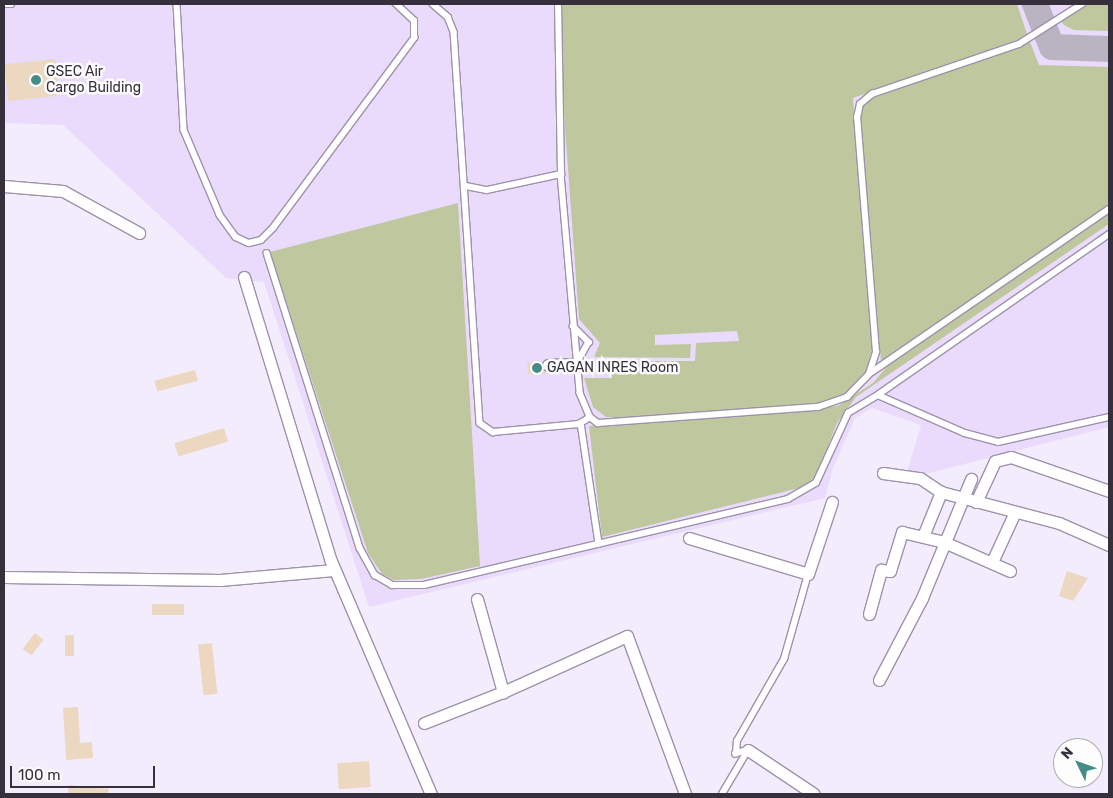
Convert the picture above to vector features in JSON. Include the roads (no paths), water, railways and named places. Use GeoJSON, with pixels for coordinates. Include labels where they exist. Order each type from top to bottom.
{"type":"FeatureCollection","features":[{"type":"Feature","properties":{"kind":"street"},"geometry":{"type":"LineString","coordinates":[[4,186],[63,191],[139,233]]}},
{"type":"Feature","properties":{"kind":"street"},"geometry":{"type":"LineString","coordinates":[[244,277],[334,570],[431,794]]}},
{"type":"Feature","properties":{"kind":"street"},"geometry":{"type":"LineString","coordinates":[[548,365],[577,364]]}},
{"type":"Feature","properties":{"kind":"street"},"geometry":{"type":"LineString","coordinates":[[976,502],[995,461],[1011,458],[1109,491]]}},
{"type":"Feature","properties":{"kind":"street"},"geometry":{"type":"LineString","coordinates":[[883,473],[920,478],[941,492],[1059,523],[1109,544]]}},
{"type":"Feature","properties":{"kind":"street"},"geometry":{"type":"LineString","coordinates":[[879,680],[922,598],[971,479]]}},
{"type":"Feature","properties":{"kind":"street"},"geometry":{"type":"LineString","coordinates":[[923,536],[941,492]]}},
{"type":"Feature","properties":{"kind":"street"},"geometry":{"type":"LineString","coordinates":[[689,538],[808,574],[832,502]]}},
{"type":"Feature","properties":{"kind":"street"},"geometry":{"type":"LineString","coordinates":[[992,562],[1015,512]]}},
{"type":"Feature","properties":{"kind":"street"},"geometry":{"type":"LineString","coordinates":[[868,614],[881,570],[890,571],[902,532],[944,542],[1010,571]]}},
{"type":"Feature","properties":{"kind":"street"},"geometry":{"type":"LineString","coordinates":[[4,577],[220,580],[334,570]]}},
{"type":"Feature","properties":{"kind":"street"},"geometry":{"type":"LineString","coordinates":[[478,599],[503,692]]}},
{"type":"Feature","properties":{"kind":"street"},"geometry":{"type":"LineString","coordinates":[[424,722],[503,692],[627,636],[685,794]]}},
{"type":"Feature","properties":{"kind":"street"},"geometry":{"type":"LineString","coordinates":[[748,750],[814,794]]}},
{"type":"Feature","properties":{"kind":"lane"},"geometry":{"type":"LineString","coordinates":[[4,4],[11,4]]}},
{"type":"Feature","properties":{"kind":"lane"},"geometry":{"type":"LineString","coordinates":[[177,4],[184,130],[220,215],[236,237],[250,243],[261,240],[273,228],[414,38],[414,21],[396,4]]}},
{"type":"Feature","properties":{"kind":"lane"},"geometry":{"type":"LineString","coordinates":[[432,4],[448,17],[454,32],[480,424],[497,432],[582,423],[590,418]]}},
{"type":"Feature","properties":{"kind":"lane"},"geometry":{"type":"LineString","coordinates":[[558,4],[561,174],[573,326],[582,406],[590,418],[598,423],[823,406],[846,396],[870,373],[1109,209]]}},
{"type":"Feature","properties":{"kind":"lane"},"geometry":{"type":"LineString","coordinates":[[870,373],[876,346],[857,118],[860,104],[872,94],[1014,46],[1082,4]]}},
{"type":"Feature","properties":{"kind":"lane"},"geometry":{"type":"LineString","coordinates":[[464,184],[472,191],[487,190],[561,174]]}},
{"type":"Feature","properties":{"kind":"lane"},"geometry":{"type":"LineString","coordinates":[[267,253],[360,548],[375,575],[392,585],[412,588],[801,494],[824,472],[848,413],[878,395],[1109,234]]}},
{"type":"Feature","properties":{"kind":"lane"},"geometry":{"type":"LineString","coordinates":[[573,326],[589,342],[577,364]]}},
{"type":"Feature","properties":{"kind":"lane"},"geometry":{"type":"LineString","coordinates":[[878,395],[965,433],[998,442],[1109,417]]}},
{"type":"Feature","properties":{"kind":"lane"},"geometry":{"type":"LineString","coordinates":[[582,423],[599,544]]}},
{"type":"Feature","properties":{"kind":"lane"},"geometry":{"type":"LineString","coordinates":[[748,750],[736,754],[737,741],[784,659],[808,574]]}},
{"type":"Feature","properties":{"kind":"lane"},"geometry":{"type":"LineString","coordinates":[[722,794],[748,750]]}},
{"type":"Feature","properties":{"kind":"place","name":"GSEC Air Cargo Building"},"geometry":{"type":"Point","coordinates":[36,80]}},
{"type":"Feature","properties":{"kind":"place","name":"GAGAN INRES Room"},"geometry":{"type":"Point","coordinates":[537,368]}}]}
